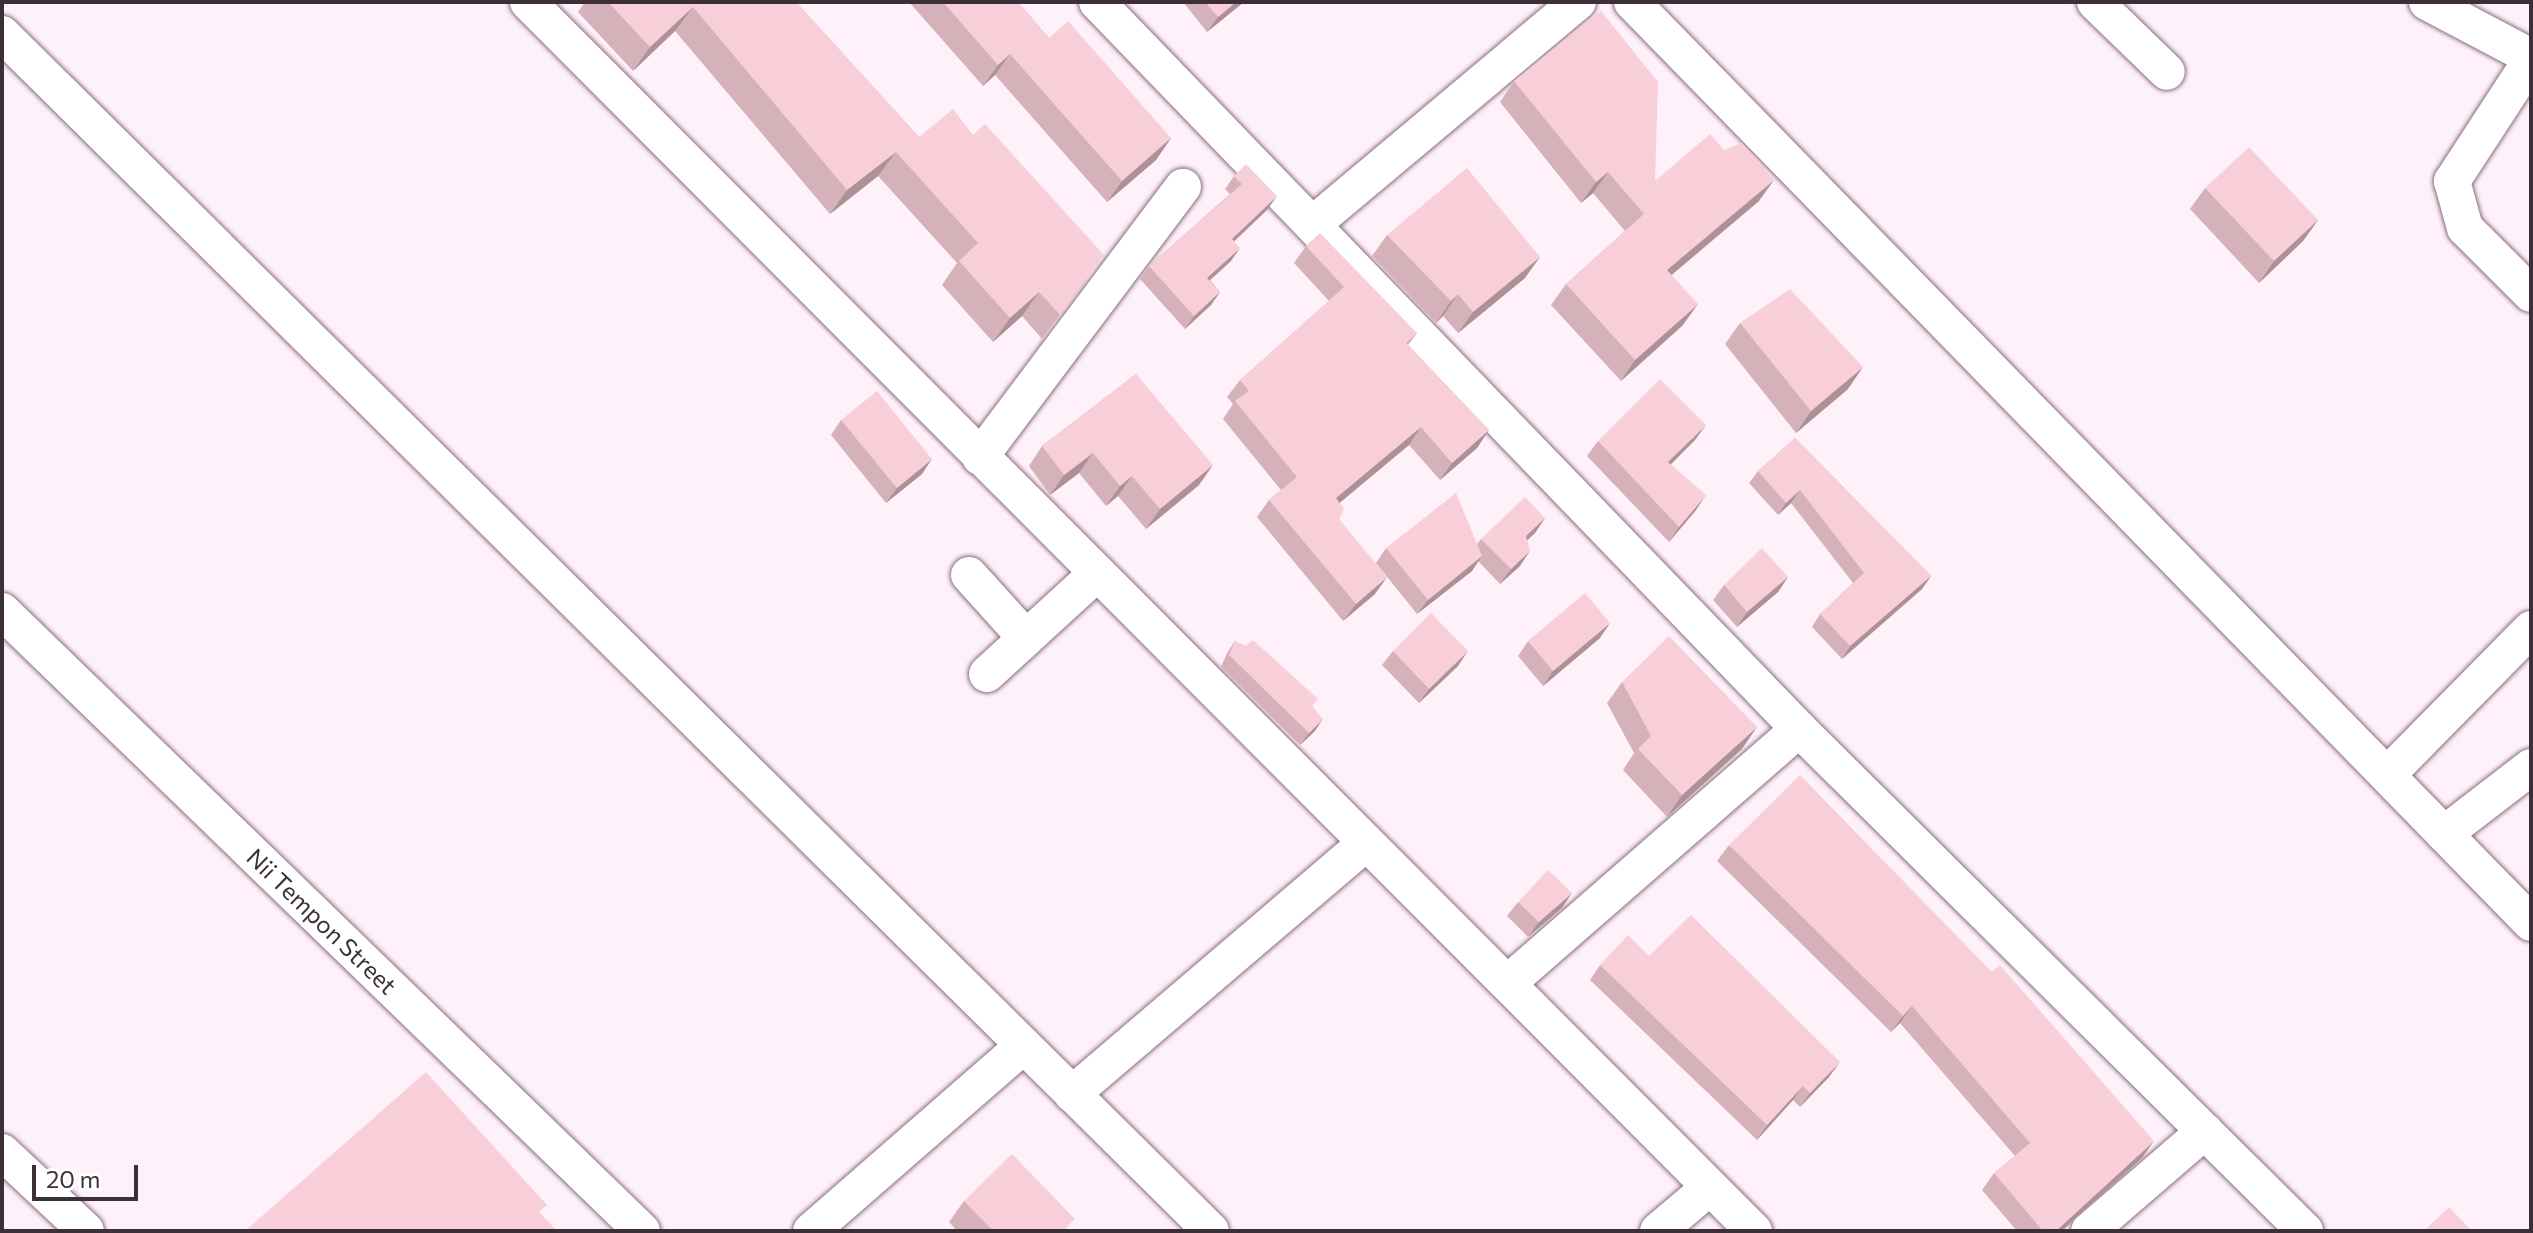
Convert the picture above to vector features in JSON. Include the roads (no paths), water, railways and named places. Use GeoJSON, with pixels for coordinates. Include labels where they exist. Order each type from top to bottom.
{"type":"FeatureCollection","features":[{"type":"Feature","properties":{"kind":"street"},"geometry":{"type":"LineString","coordinates":[[528,2],[1365,844],[1509,982],[1754,1231]]}},
{"type":"Feature","properties":{"kind":"street"},"geometry":{"type":"LineString","coordinates":[[1097,2],[1799,729],[2305,1231]]}},
{"type":"Feature","properties":{"kind":"street"},"geometry":{"type":"LineString","coordinates":[[1313,224],[1578,2]]}},
{"type":"Feature","properties":{"kind":"street"},"geometry":{"type":"LineString","coordinates":[[1632,2],[2531,923]]}},
{"type":"Feature","properties":{"kind":"street"},"geometry":{"type":"LineString","coordinates":[[2095,2],[2167,72]]}},
{"type":"Feature","properties":{"kind":"street"},"geometry":{"type":"LineString","coordinates":[[2427,2],[2531,59],[2452,181],[2465,228],[2531,294]]}},
{"type":"Feature","properties":{"kind":"street"},"geometry":{"type":"LineString","coordinates":[[2,34],[1021,1048],[1211,1231]]}},
{"type":"Feature","properties":{"kind":"street"},"geometry":{"type":"LineString","coordinates":[[980,457],[1183,187]]}},
{"type":"Feature","properties":{"kind":"street"},"geometry":{"type":"LineString","coordinates":[[987,674],[1096,574]]}},
{"type":"Feature","properties":{"kind":"street"},"geometry":{"type":"LineString","coordinates":[[969,575],[1026,638]]}},
{"type":"Feature","properties":{"kind":"street","name":"Nii Tempon Street"},"geometry":{"type":"LineString","coordinates":[[2,611],[642,1231]]}},
{"type":"Feature","properties":{"kind":"street"},"geometry":{"type":"LineString","coordinates":[[2387,775],[2531,629]]}},
{"type":"Feature","properties":{"kind":"street"},"geometry":{"type":"LineString","coordinates":[[1509,982],[1799,729]]}},
{"type":"Feature","properties":{"kind":"street"},"geometry":{"type":"LineString","coordinates":[[2444,834],[2531,767]]}},
{"type":"Feature","properties":{"kind":"street"},"geometry":{"type":"LineString","coordinates":[[1072,1094],[1365,844]]}},
{"type":"Feature","properties":{"kind":"street"},"geometry":{"type":"LineString","coordinates":[[811,1231],[1021,1048]]}},
{"type":"Feature","properties":{"kind":"street"},"geometry":{"type":"LineString","coordinates":[[2089,1231],[2205,1131]]}},
{"type":"Feature","properties":{"kind":"street"},"geometry":{"type":"LineString","coordinates":[[2,1152],[86,1231]]}},
{"type":"Feature","properties":{"kind":"street"},"geometry":{"type":"LineString","coordinates":[[1658,1231],[1710,1187]]}}]}
